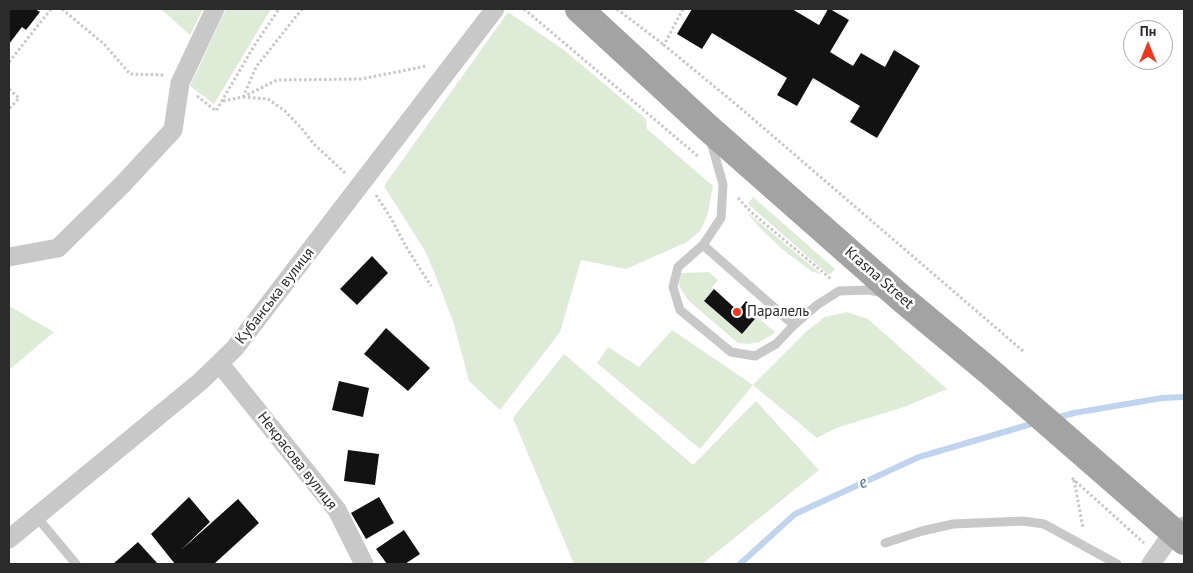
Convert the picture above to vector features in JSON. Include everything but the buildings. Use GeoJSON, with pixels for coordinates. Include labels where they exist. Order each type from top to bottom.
{"type":"FeatureCollection","features":[{"type":"Feature","properties":{"kind":"main road","name":"Krasna Street"},"geometry":{"type":"LineString","coordinates":[[579,9],[707,127],[901,298],[1090,459],[1181,533]]}},
{"type":"Feature","properties":{"kind":"street"},"geometry":{"type":"LineString","coordinates":[[9,257],[58,248],[122,185],[173,130],[180,83],[215,9]]}},
{"type":"Feature","properties":{"kind":"street","name":"Кубанська вулиця"},"geometry":{"type":"LineString","coordinates":[[9,539],[201,382],[235,348],[495,9]]}},
{"type":"Feature","properties":{"kind":"street","name":"Некрасова вулиця"},"geometry":{"type":"LineString","coordinates":[[220,364],[337,510],[364,564]]}},
{"type":"Feature","properties":{"kind":"street"},"geometry":{"type":"LineString","coordinates":[[1154,560],[1181,533]]}},
{"type":"Feature","properties":{"kind":"lane"},"geometry":{"type":"LineString","coordinates":[[707,127],[722,180],[721,218],[703,245],[678,267],[673,287],[680,310],[731,352],[755,356],[776,344],[817,305],[839,291],[869,290],[901,298]]}},
{"type":"Feature","properties":{"kind":"lane"},"geometry":{"type":"LineString","coordinates":[[703,245],[794,325]]}},
{"type":"Feature","properties":{"kind":"lane"},"geometry":{"type":"LineString","coordinates":[[36,516],[76,564]]}},
{"type":"Feature","properties":{"kind":"lane"},"geometry":{"type":"LineString","coordinates":[[885,543],[922,531],[953,524],[1023,520],[1044,524],[1117,564]]}},
{"type":"Feature","properties":{"kind":"path"},"geometry":{"type":"LineString","coordinates":[[9,62],[51,9]]}},
{"type":"Feature","properties":{"kind":"path"},"geometry":{"type":"LineString","coordinates":[[62,9],[106,45],[130,74],[163,75]]}},
{"type":"Feature","properties":{"kind":"path"},"geometry":{"type":"LineString","coordinates":[[180,83],[216,111],[254,46],[279,9]]}},
{"type":"Feature","properties":{"kind":"path"},"geometry":{"type":"LineString","coordinates":[[243,97],[256,67],[302,9]]}},
{"type":"Feature","properties":{"kind":"path"},"geometry":{"type":"LineString","coordinates":[[524,9],[703,159],[751,212],[826,275],[849,291]]}},
{"type":"Feature","properties":{"kind":"path"},"geometry":{"type":"LineString","coordinates":[[617,9],[738,106],[1023,351]]}},
{"type":"Feature","properties":{"kind":"path"},"geometry":{"type":"LineString","coordinates":[[664,45],[683,9]]}},
{"type":"Feature","properties":{"kind":"path"},"geometry":{"type":"LineString","coordinates":[[243,97],[277,80],[361,79],[456,60]]}},
{"type":"Feature","properties":{"kind":"path"},"geometry":{"type":"LineString","coordinates":[[9,89],[19,98],[9,109]]}},
{"type":"Feature","properties":{"kind":"path"},"geometry":{"type":"LineString","coordinates":[[222,101],[243,97],[268,99],[285,111],[313,142],[360,187],[375,193],[392,220],[404,246],[431,286]]}},
{"type":"Feature","properties":{"kind":"path"},"geometry":{"type":"LineString","coordinates":[[1086,546],[1074,480],[1154,560]]}},
{"type":"Feature","properties":{"kind":"green space"},"geometry":{"type":"Polygon","coordinates":[[[161,9],[203,9],[190,35],[161,9]]]}},
{"type":"Feature","properties":{"kind":"green space"},"geometry":{"type":"Polygon","coordinates":[[[226,9],[271,9],[214,104],[190,86],[226,9]]]}},
{"type":"Feature","properties":{"kind":"green space"},"geometry":{"type":"Polygon","coordinates":[[[508,12],[564,50],[646,119],[647,129],[713,186],[704,223],[700,231],[687,242],[626,269],[581,260],[560,332],[500,410],[469,381],[454,324],[425,251],[384,186],[508,12]]]}},
{"type":"Feature","properties":{"kind":"green space"},"geometry":{"type":"Polygon","coordinates":[[[753,197],[835,269],[829,275],[748,204],[753,197]]]}},
{"type":"Feature","properties":{"kind":"green space"},"geometry":{"type":"Polygon","coordinates":[[[747,212],[822,275],[811,271],[782,249],[757,225],[747,212]]]}},
{"type":"Feature","properties":{"kind":"green space"},"geometry":{"type":"Polygon","coordinates":[[[709,272],[718,280],[712,287],[714,289],[704,301],[742,334],[757,317],[775,332],[759,342],[749,344],[738,343],[688,300],[679,286],[680,275],[682,273],[709,272]]]}},
{"type":"Feature","properties":{"kind":"green space"},"geometry":{"type":"Polygon","coordinates":[[[9,306],[54,332],[9,370],[9,306]]]}},
{"type":"Feature","properties":{"kind":"green space"},"geometry":{"type":"Polygon","coordinates":[[[847,312],[868,319],[947,389],[904,407],[836,428],[817,438],[753,385],[807,331],[825,317],[847,312]]]}},
{"type":"Feature","properties":{"kind":"green space"},"geometry":{"type":"Polygon","coordinates":[[[672,330],[753,385],[700,449],[597,363],[608,347],[639,367],[672,330]]]}},
{"type":"Feature","properties":{"kind":"green space"},"geometry":{"type":"Polygon","coordinates":[[[564,354],[693,465],[756,401],[819,470],[702,564],[574,564],[513,418],[564,354]]]}},
{"type":"Feature","properties":{"kind":"waterway"},"geometry":{"type":"LineString","coordinates":[[1055,418],[1162,398],[1184,397]]}},
{"type":"Feature","properties":{"kind":"waterway","name":"e"},"geometry":{"type":"LineString","coordinates":[[740,564],[795,514],[919,457],[1038,422]]}},
{"type":"Feature","properties":{"kind":"place","name":"Паралель"},"geometry":{"type":"Point","coordinates":[737,312]}}]}
